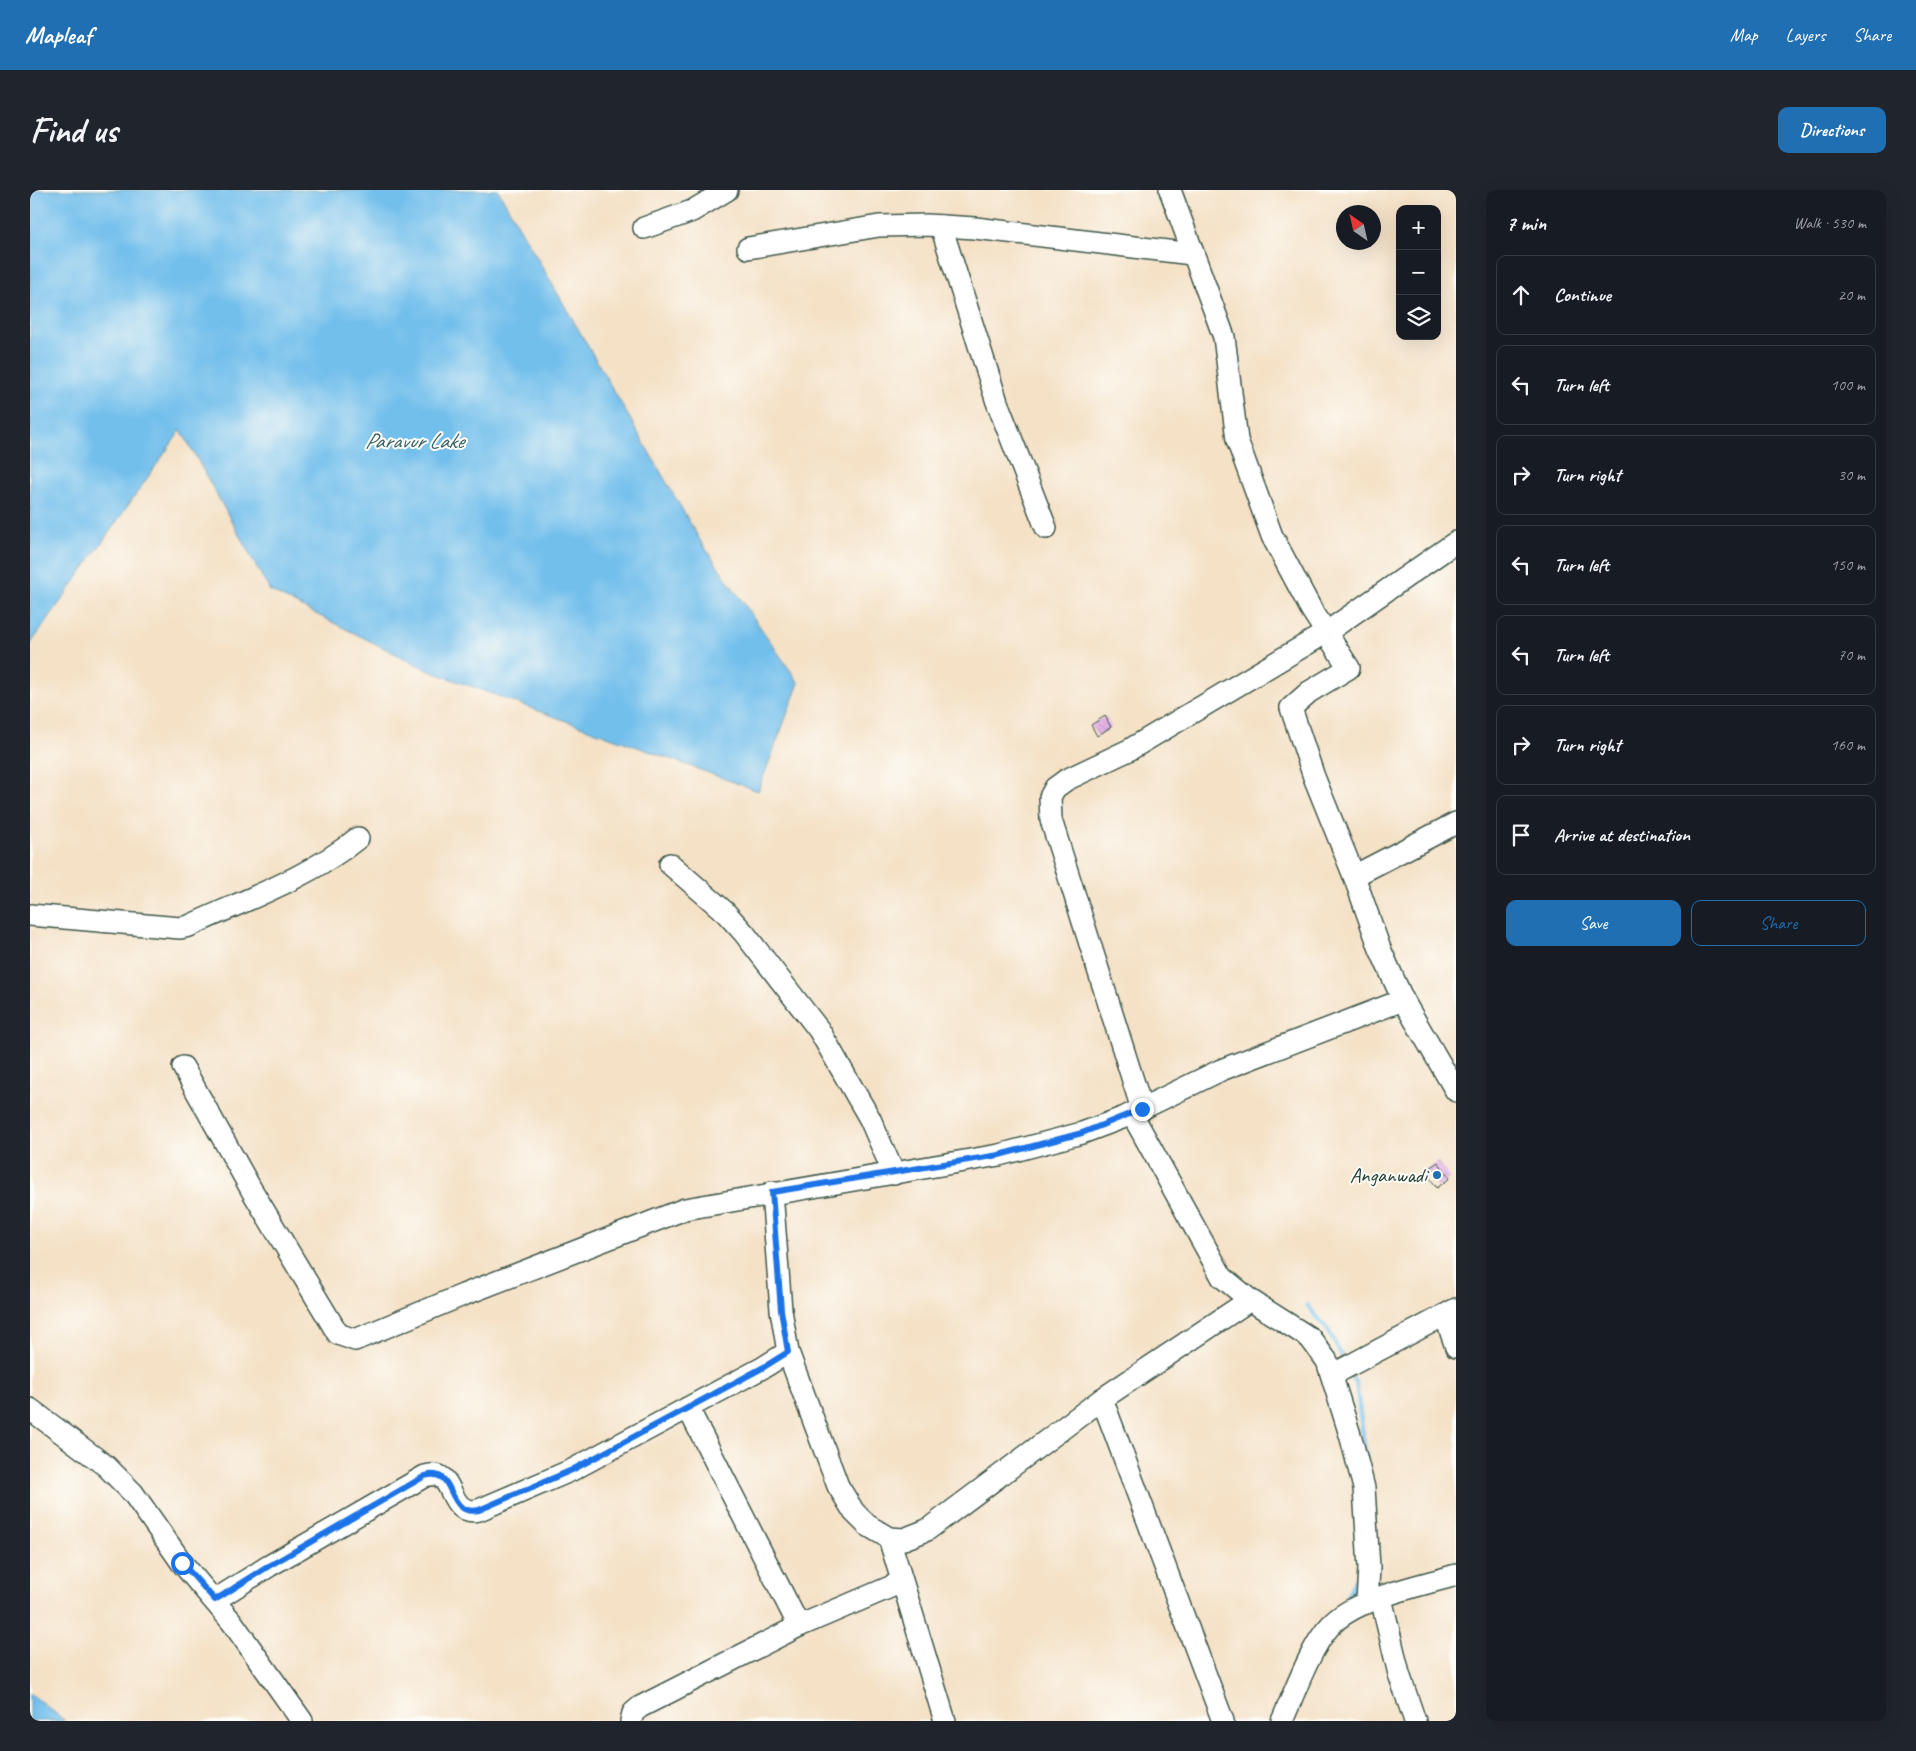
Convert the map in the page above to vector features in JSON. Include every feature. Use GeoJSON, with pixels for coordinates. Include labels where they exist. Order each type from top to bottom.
{"type":"FeatureCollection","features":[{"type":"Feature","properties":{"kind":"street"},"geometry":{"type":"LineString","coordinates":[[644,228],[692,211],[727,190]]}},
{"type":"Feature","properties":{"kind":"street"},"geometry":{"type":"LineString","coordinates":[[1170,190],[1224,337],[1237,440],[1272,536],[1311,609],[1349,668],[1309,692],[1291,708],[1314,777],[1354,876],[1380,949],[1403,1000],[1456,1090]]}},
{"type":"Feature","properties":{"kind":"street"},"geometry":{"type":"LineString","coordinates":[[748,248],[879,226],[940,226],[975,228],[1192,254]]}},
{"type":"Feature","properties":{"kind":"street"},"geometry":{"type":"LineString","coordinates":[[940,226],[997,402],[1046,528]]}},
{"type":"Feature","properties":{"kind":"street"},"geometry":{"type":"LineString","coordinates":[[1415,1721],[1374,1600],[1369,1567],[1364,1488],[1332,1375],[1322,1354],[1310,1338],[1250,1300],[1222,1277],[1211,1261],[1137,1111],[1051,820],[1050,797],[1055,788],[1066,780],[1129,750],[1327,632],[1456,542]]}},
{"type":"Feature","properties":{"kind":"street"},"geometry":{"type":"LineString","coordinates":[[1354,876],[1456,823]]}},
{"type":"Feature","properties":{"kind":"street"},"geometry":{"type":"LineString","coordinates":[[30,915],[180,928],[189,926],[316,866],[338,854],[358,838]]}},
{"type":"Feature","properties":{"kind":"street"},"geometry":{"type":"LineString","coordinates":[[670,864],[725,912],[766,959],[819,1030],[870,1119],[894,1174]]}},
{"type":"Feature","properties":{"kind":"street"},"geometry":{"type":"LineString","coordinates":[[184,1066],[251,1188],[338,1334],[349,1339],[362,1338],[463,1295],[685,1209],[772,1192],[894,1174],[999,1155],[1082,1133],[1137,1111],[1221,1070],[1403,1000]]}},
{"type":"Feature","properties":{"kind":"street"},"geometry":{"type":"LineString","coordinates":[[772,1192],[781,1310],[788,1352],[838,1486],[854,1512],[867,1525],[889,1538],[904,1539],[927,1530],[1102,1399],[1250,1300]]}},
{"type":"Feature","properties":{"kind":"street"},"geometry":{"type":"LineString","coordinates":[[1332,1375],[1450,1312],[1456,1347]]}},
{"type":"Feature","properties":{"kind":"street"},"geometry":{"type":"LineString","coordinates":[[215,1600],[269,1566],[425,1476],[432,1474],[445,1479],[460,1507],[470,1511],[479,1510],[572,1470],[788,1352]]}},
{"type":"Feature","properties":{"kind":"street"},"geometry":{"type":"LineString","coordinates":[[1102,1399],[1224,1721]]}},
{"type":"Feature","properties":{"kind":"street"},"geometry":{"type":"LineString","coordinates":[[688,1408],[799,1626]]}},
{"type":"Feature","properties":{"kind":"street"},"geometry":{"type":"LineString","coordinates":[[30,1409],[106,1466],[133,1493],[182,1563],[215,1600],[302,1721]]}},
{"type":"Feature","properties":{"kind":"street"},"geometry":{"type":"LineString","coordinates":[[889,1538],[945,1721]]}},
{"type":"Feature","properties":{"kind":"street"},"geometry":{"type":"LineString","coordinates":[[1282,1721],[1319,1642],[1329,1626],[1352,1608],[1456,1575]]}},
{"type":"Feature","properties":{"kind":"street"},"geometry":{"type":"LineString","coordinates":[[631,1721],[633,1713],[640,1707],[799,1626],[902,1582]]}},
{"type":"Feature","properties":{"kind":"water","name":"Paravur Lake"},"geometry":{"type":"Polygon","coordinates":[[[30,190],[498,190],[701,542],[799,683],[758,791],[432,672],[270,591],[181,430],[30,645],[30,190]]]}},
{"type":"Feature","properties":{"kind":"water"},"geometry":{"type":"Polygon","coordinates":[[[30,1693],[65,1721],[30,1721],[30,1693]]]}},
{"type":"Feature","properties":{"kind":"building"},"geometry":{"type":"Polygon","coordinates":[[[1105,716],[1111,727],[1097,736],[1091,725],[1105,716]]]}},
{"type":"Feature","properties":{"kind":"building","name":"Anganwadi"},"geometry":{"type":"Polygon","coordinates":[[[1438,1162],[1450,1178],[1437,1188],[1425,1171],[1438,1162]]]}},
{"type":"Feature","properties":{"kind":"waterway"},"geometry":{"type":"LineString","coordinates":[[1307,1305],[1328,1330],[1341,1355]]}},
{"type":"Feature","properties":{"kind":"waterway"},"geometry":{"type":"LineString","coordinates":[[1353,1378],[1356,1383],[1366,1459]]}},
{"type":"Feature","properties":{"kind":"waterway"},"geometry":{"type":"LineString","coordinates":[[1348,1595],[1358,1574]]}},
{"type":"Feature","properties":{"kind":"place","name":"Anganwadi"},"geometry":{"type":"Point","coordinates":[1437,1175]}},
{"type":"Feature","properties":{"kind":"route"},"geometry":{"type":"LineString","coordinates":[[182,1563],[215,1600],[269,1566],[425,1476],[432,1474],[445,1479],[460,1507],[470,1511],[479,1510],[572,1470],[764,1367],[788,1352],[781,1310],[772,1192],[999,1155],[1082,1133],[1142,1109]]}}]}
